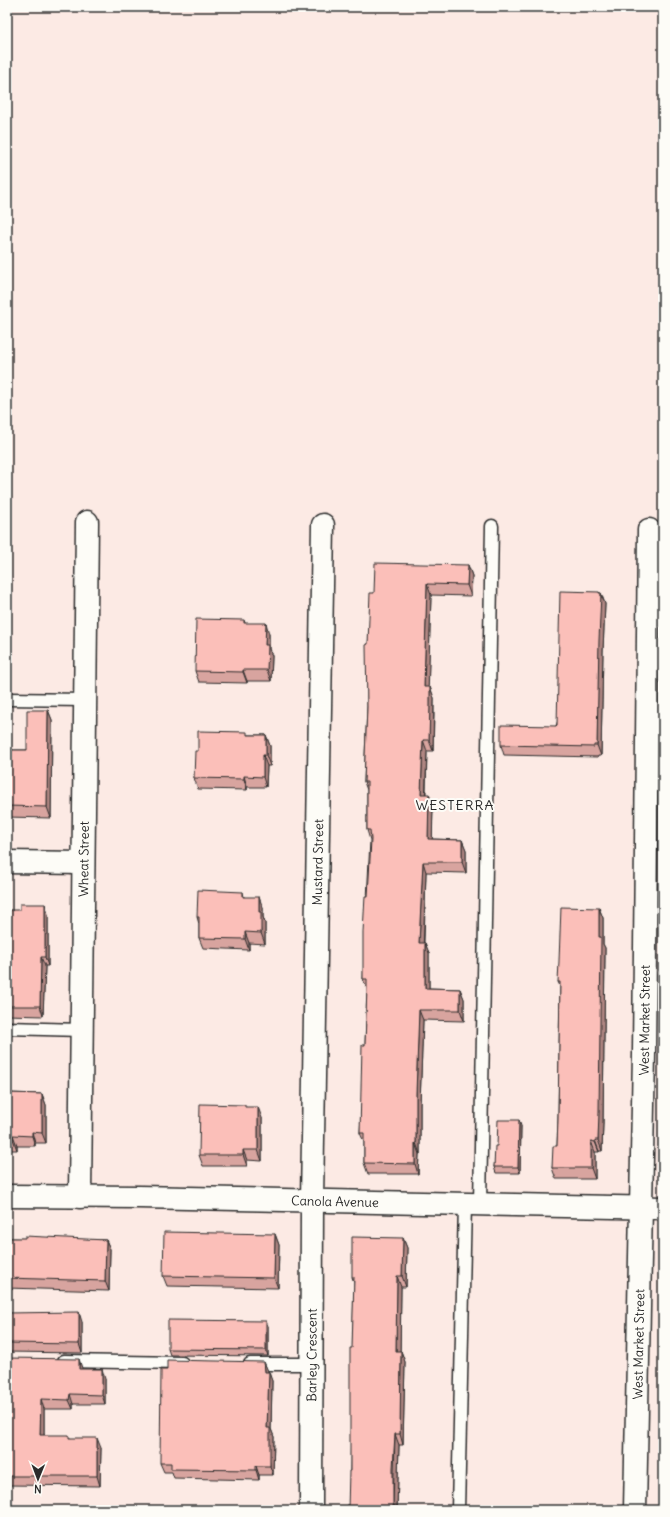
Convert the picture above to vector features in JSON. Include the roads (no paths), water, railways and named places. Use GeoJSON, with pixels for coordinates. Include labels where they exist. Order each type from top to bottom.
{"type":"FeatureCollection","features":[{"type":"Feature","properties":{"kind":"street","name":"Wheat Street"},"geometry":{"type":"LineString","coordinates":[[80,1197],[87,522]]}},
{"type":"Feature","properties":{"kind":"street","name":"Mustard Street"},"geometry":{"type":"LineString","coordinates":[[312,1200],[323,525]]}},
{"type":"Feature","properties":{"kind":"street","name":"West Market Street"},"geometry":{"type":"LineString","coordinates":[[635,1510],[652,1208],[649,530]]}},
{"type":"Feature","properties":{"kind":"street"},"geometry":{"type":"LineString","coordinates":[[7,862],[83,863]]}},
{"type":"Feature","properties":{"kind":"street","name":"Canola Avenue"},"geometry":{"type":"LineString","coordinates":[[7,1196],[312,1200],[652,1208]]}},
{"type":"Feature","properties":{"kind":"street","name":"Barley Crescent"},"geometry":{"type":"LineString","coordinates":[[311,1510],[312,1200]]}},
{"type":"Feature","properties":{"kind":"lane"},"geometry":{"type":"LineString","coordinates":[[458,1510],[473,1204],[492,526]]}},
{"type":"Feature","properties":{"kind":"lane"},"geometry":{"type":"LineString","coordinates":[[7,699],[85,700]]}},
{"type":"Feature","properties":{"kind":"lane"},"geometry":{"type":"LineString","coordinates":[[7,1028],[81,1030]]}},
{"type":"Feature","properties":{"kind":"lane"},"geometry":{"type":"LineString","coordinates":[[54,1361],[195,1363]]}},
{"type":"Feature","properties":{"kind":"lane"},"geometry":{"type":"LineString","coordinates":[[241,1363],[312,1364]]}},
{"type":"Feature","properties":{"kind":"district","name":"WESTERRA"},"geometry":{"type":"Point","coordinates":[455,805]}}]}
